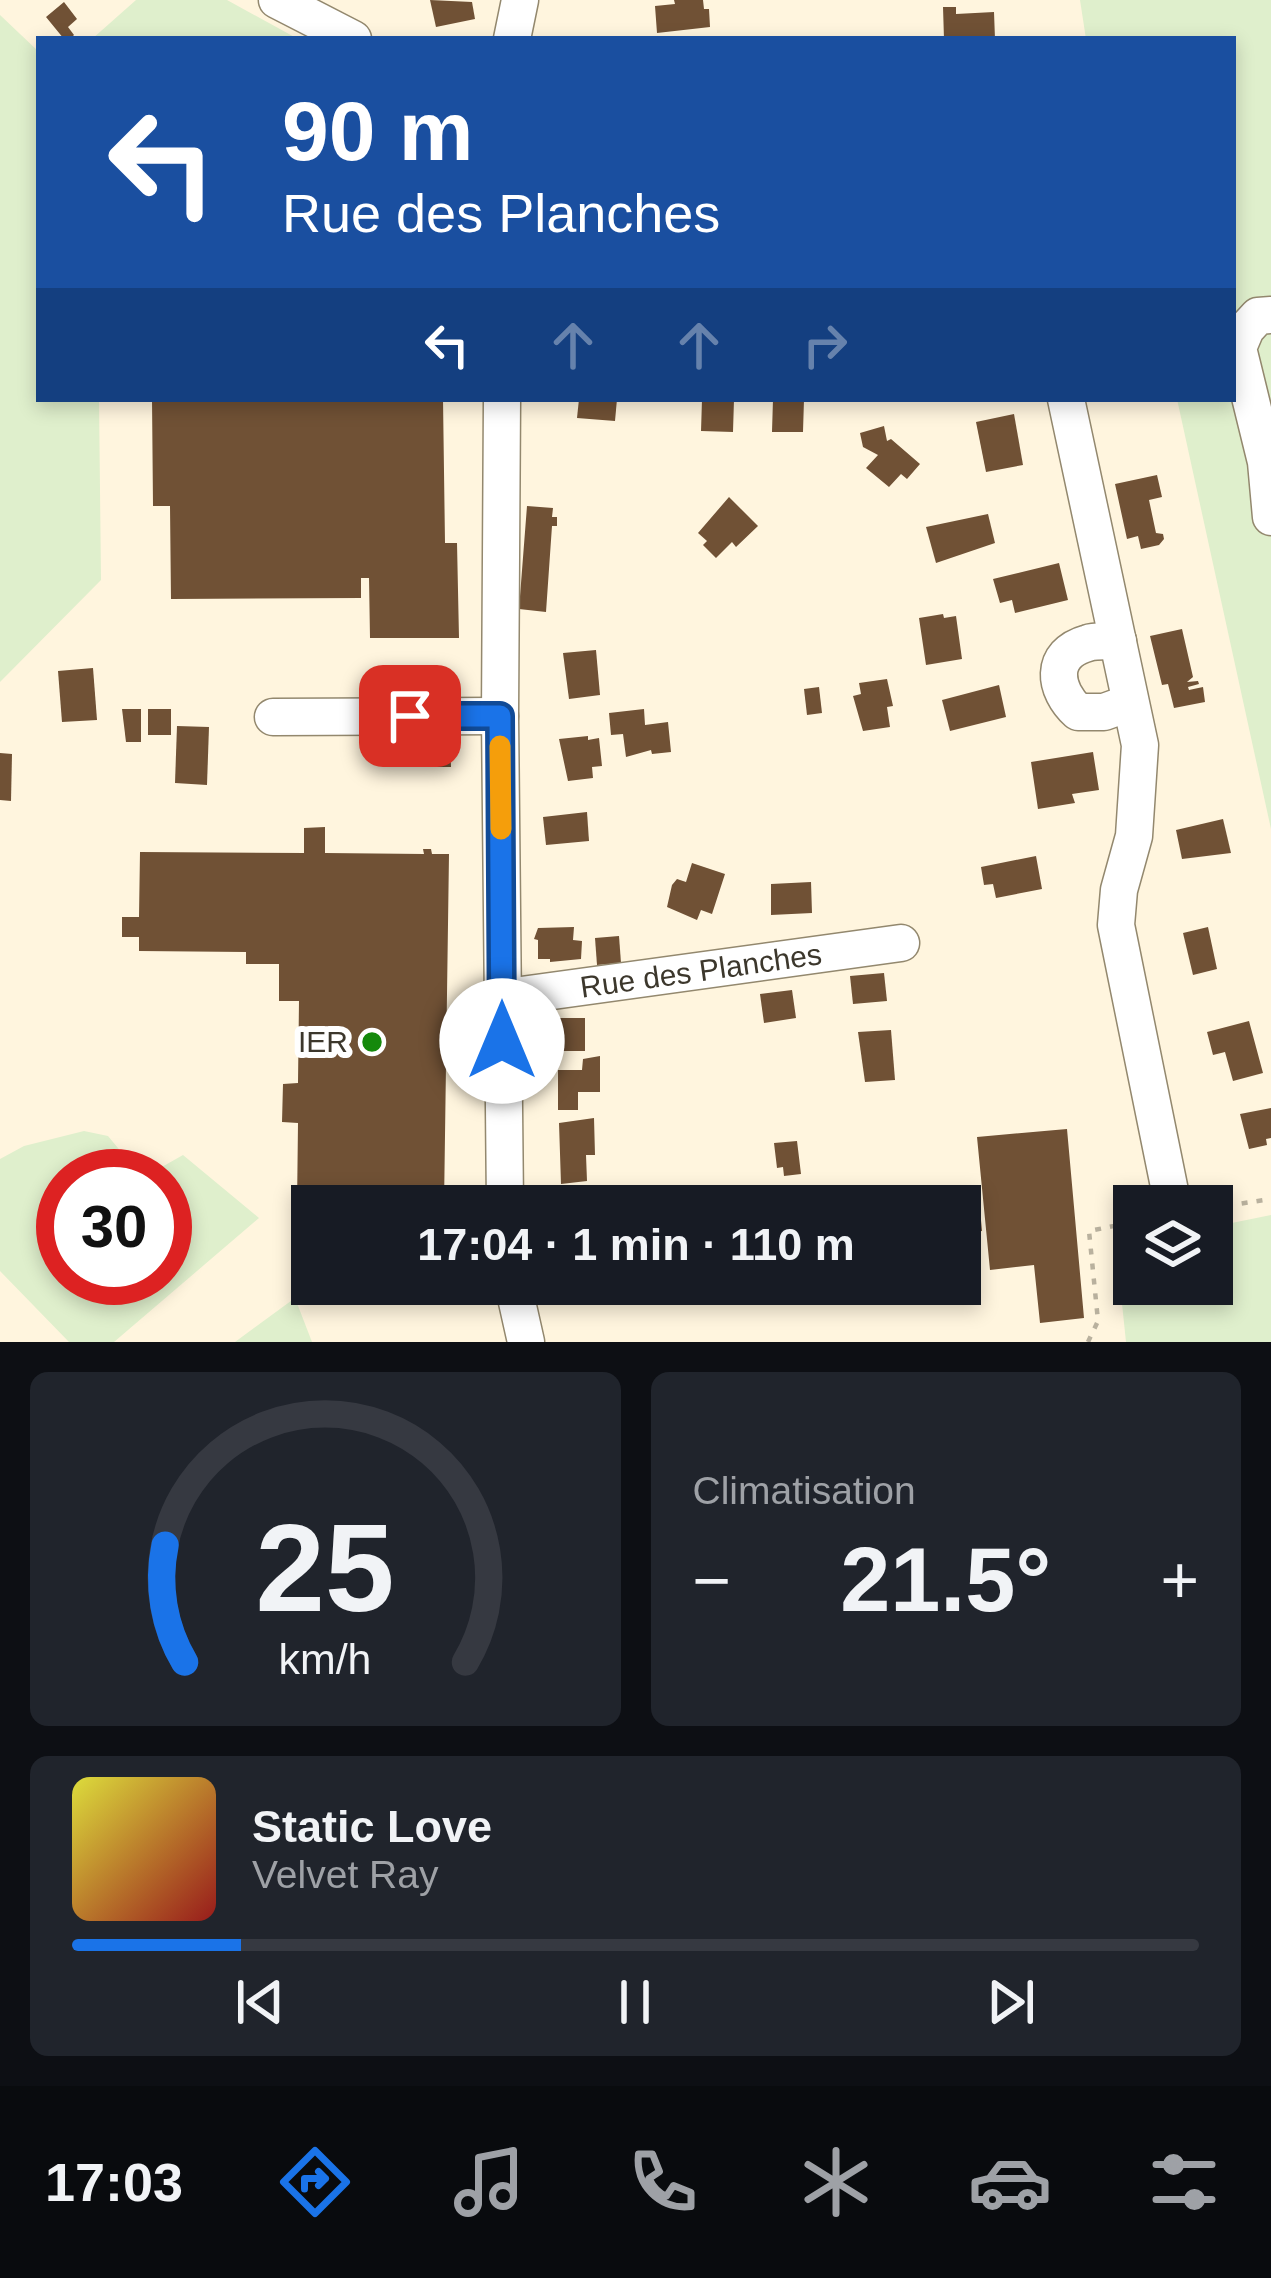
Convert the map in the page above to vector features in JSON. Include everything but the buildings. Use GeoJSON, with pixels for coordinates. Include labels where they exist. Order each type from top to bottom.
{"type":"FeatureCollection","features":[{"type":"Feature","properties":{"kind":"street"},"geometry":{"type":"LineString","coordinates":[[277,0],[347,36]]}},
{"type":"Feature","properties":{"kind":"street"},"geometry":{"type":"LineString","coordinates":[[513,36],[520,0]]}},
{"type":"Feature","properties":{"kind":"street"},"geometry":{"type":"LineString","coordinates":[[1271,316],[1258,316],[1238,348],[1269,456],[1271,517]]}},
{"type":"Feature","properties":{"kind":"street"},"geometry":{"type":"LineString","coordinates":[[502,402],[505,1185]]}},
{"type":"Feature","properties":{"kind":"street"},"geometry":{"type":"LineString","coordinates":[[1067,402],[1140,745],[1134,836],[1118,890],[1116,925],[1168,1185]]}},
{"type":"Feature","properties":{"kind":"street"},"geometry":{"type":"LineString","coordinates":[[1118,641],[1086,643],[1065,657],[1057,676],[1061,697],[1078,712],[1104,712],[1129,703]]}},
{"type":"Feature","properties":{"kind":"street"},"geometry":{"type":"LineString","coordinates":[[273,717],[500,716]]}},
{"type":"Feature","properties":{"kind":"street","name":"Rue des Planches"},"geometry":{"type":"LineString","coordinates":[[501,998],[901,943]]}},
{"type":"Feature","properties":{"kind":"street"},"geometry":{"type":"LineString","coordinates":[[518,1305],[526,1342]]}},
{"type":"Feature","properties":{"kind":"path"},"geometry":{"type":"LineString","coordinates":[[1233,1205],[1271,1199]]}},
{"type":"Feature","properties":{"kind":"path"},"geometry":{"type":"LineString","coordinates":[[1088,1342],[1099,1321],[1089,1231],[1113,1226]]}},
{"type":"Feature","properties":{"kind":"green space"},"geometry":{"type":"Polygon","coordinates":[[[136,0],[227,0],[293,36],[95,36],[136,0]]]}},
{"type":"Feature","properties":{"kind":"green space"},"geometry":{"type":"Polygon","coordinates":[[[1080,0],[1271,0],[1271,829],[1178,402],[1236,402],[1236,36],[1086,36],[1080,0]]]}},
{"type":"Feature","properties":{"kind":"green space"},"geometry":{"type":"Polygon","coordinates":[[[0,15],[36,49],[36,402],[99,402],[101,580],[0,682],[0,15]]]}},
{"type":"Feature","properties":{"kind":"green space"},"geometry":{"type":"Polygon","coordinates":[[[84,1131],[108,1136],[119,1149],[36,1149],[36,1305],[157,1305],[114,1342],[69,1342],[0,1271],[0,1159],[24,1146],[84,1131]]]}},
{"type":"Feature","properties":{"kind":"green space"},"geometry":{"type":"Polygon","coordinates":[[[192,1162],[259,1218],[192,1275],[192,1162]]]}},
{"type":"Feature","properties":{"kind":"green space"},"geometry":{"type":"Polygon","coordinates":[[[1271,1215],[1271,1342],[1126,1342],[1122,1305],[1233,1305],[1233,1223],[1271,1215]]]}},
{"type":"Feature","properties":{"kind":"green space"},"geometry":{"type":"Polygon","coordinates":[[[291,1301],[298,1305],[312,1342],[235,1342],[291,1301]]]}},
{"type":"Feature","properties":{"kind":"slow traffic"},"geometry":{"type":"LineString","coordinates":[[500,746],[501,829]]}},
{"type":"Feature","properties":{"kind":"place","name":"IER"},"geometry":{"type":"Point","coordinates":[372,1042]}},
{"type":"Feature","properties":{"kind":"route"},"geometry":{"type":"LineString","coordinates":[[410,716],[500,716],[502,1041]]}}]}
